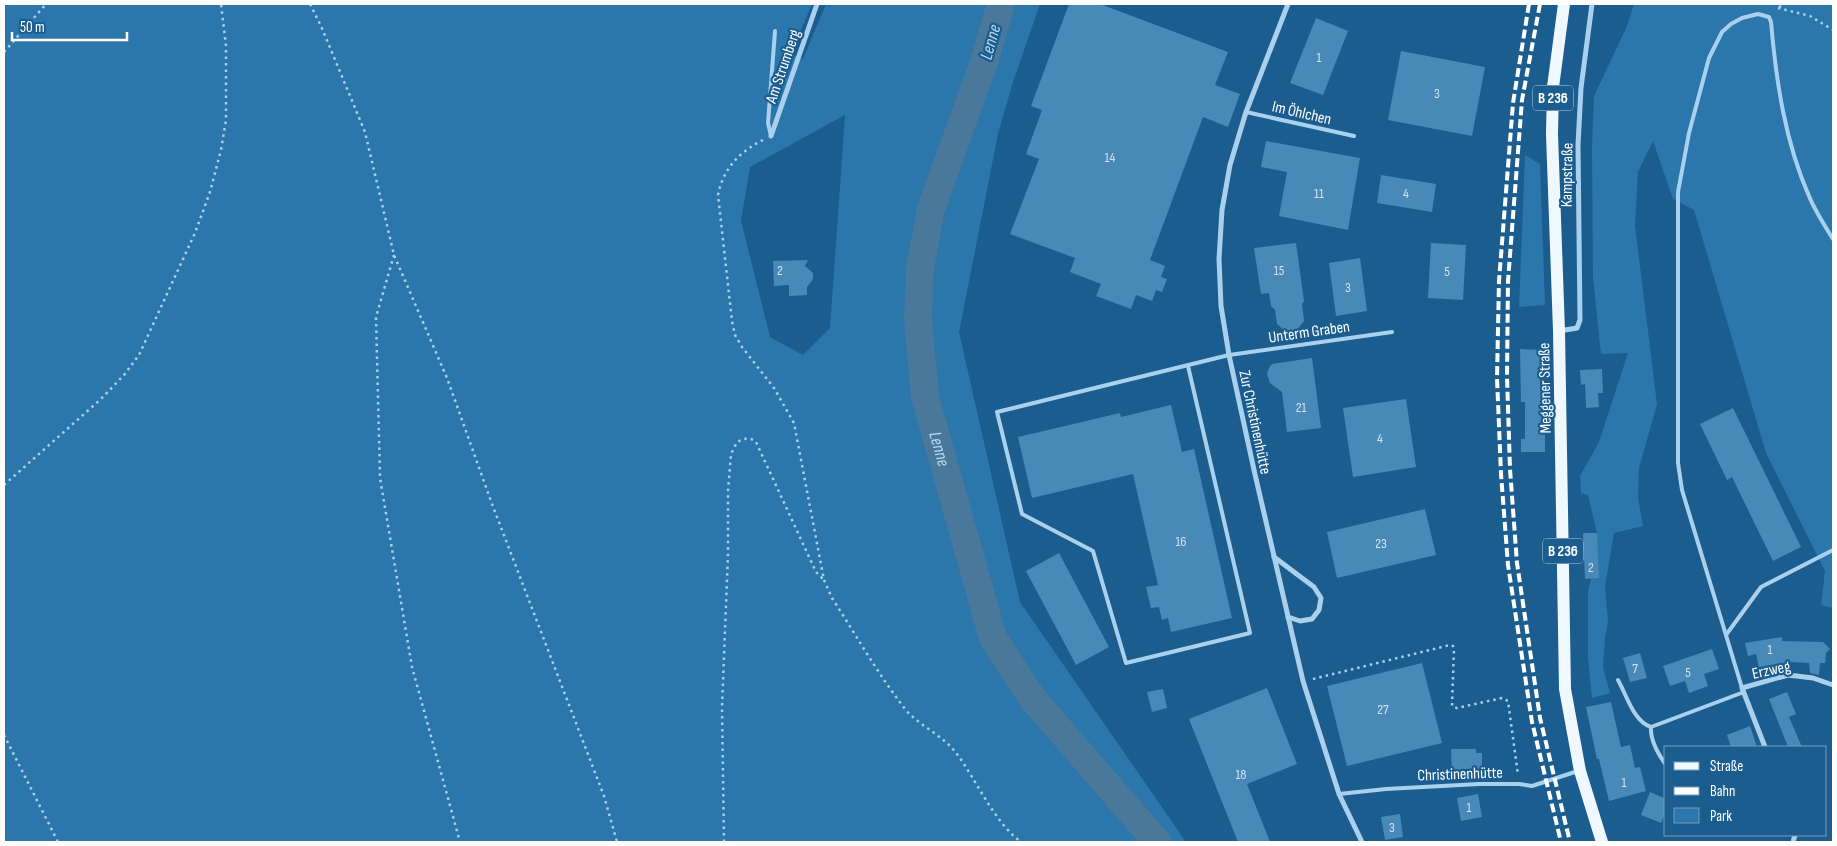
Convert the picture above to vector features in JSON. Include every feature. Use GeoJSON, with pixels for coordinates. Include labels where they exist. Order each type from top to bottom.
{"type":"FeatureCollection","features":[{"type":"Feature","properties":{"kind":"main road","name":"Meggener Straße"},"geometry":{"type":"LineString","coordinates":[[1564,4],[1553,87],[1552,134],[1559,331],[1565,689],[1580,771]]}},
{"type":"Feature","properties":{"kind":"main road","name":"B 236"},"geometry":{"type":"LineString","coordinates":[[1580,771],[1602,842]]}},
{"type":"Feature","properties":{"kind":"street","name":"Am Strumberg"},"geometry":{"type":"LineString","coordinates":[[771,136],[817,4]]}},
{"type":"Feature","properties":{"kind":"street","name":"Zur Christinenhütte"},"geometry":{"type":"LineString","coordinates":[[1288,4],[1246,112],[1230,165],[1222,210],[1219,258],[1221,306],[1229,355],[1303,681],[1339,794],[1362,842]]}},
{"type":"Feature","properties":{"kind":"street","name":"Kampstraße"},"geometry":{"type":"LineString","coordinates":[[1559,331],[1577,328],[1580,320],[1578,146],[1581,88],[1592,4]]}},
{"type":"Feature","properties":{"kind":"street"},"geometry":{"type":"LineString","coordinates":[[1274,557],[1314,587],[1321,598],[1318,610],[1312,619],[1300,621],[1288,617]]}},
{"type":"Feature","properties":{"kind":"street","name":"Erzweg"},"geometry":{"type":"LineString","coordinates":[[1743,690],[1788,675],[1813,678],[1833,685]]}},
{"type":"Feature","properties":{"kind":"street"},"geometry":{"type":"LineString","coordinates":[[1743,690],[1765,746]]}},
{"type":"Feature","properties":{"kind":"lane"},"geometry":{"type":"LineString","coordinates":[[1651,727],[1743,690],[1682,490],[1678,463],[1678,192],[1689,133],[1709,58],[1722,32],[1742,18],[1758,14],[1769,18],[1772,22],[1776,68],[1784,114],[1797,164],[1809,198],[1833,239]]}},
{"type":"Feature","properties":{"kind":"lane"},"geometry":{"type":"LineString","coordinates":[[771,136],[768,123],[775,31]]}},
{"type":"Feature","properties":{"kind":"lane","name":"Im Öhlchen"},"geometry":{"type":"LineString","coordinates":[[1246,112],[1354,136]]}},
{"type":"Feature","properties":{"kind":"lane","name":"Unterm Graben"},"geometry":{"type":"LineString","coordinates":[[1188,366],[1250,633],[1126,663],[1093,551],[1022,514],[997,412],[1229,355],[1392,332]]}},
{"type":"Feature","properties":{"kind":"lane"},"geometry":{"type":"LineString","coordinates":[[1726,635],[1761,587],[1833,550]]}},
{"type":"Feature","properties":{"kind":"lane"},"geometry":{"type":"LineString","coordinates":[[1618,680],[1639,720],[1651,727]]}},
{"type":"Feature","properties":{"kind":"lane"},"geometry":{"type":"LineString","coordinates":[[1651,727],[1654,745],[1664,762]]}},
{"type":"Feature","properties":{"kind":"lane","name":"Christinenhütte"},"geometry":{"type":"LineString","coordinates":[[1339,794],[1405,788],[1519,784],[1532,786],[1580,771]]}},
{"type":"Feature","properties":{"kind":"path"},"geometry":{"type":"LineString","coordinates":[[4,52],[46,4]]}},
{"type":"Feature","properties":{"kind":"path"},"geometry":{"type":"LineString","coordinates":[[4,485],[101,399],[124,375],[139,354],[195,232],[210,192],[221,150],[226,120],[226,46],[221,4]]}},
{"type":"Feature","properties":{"kind":"path"},"geometry":{"type":"LineString","coordinates":[[310,4],[365,132],[394,254],[447,378],[492,504],[604,796],[617,842]]}},
{"type":"Feature","properties":{"kind":"path"},"geometry":{"type":"LineString","coordinates":[[1778,8],[1810,16],[1833,30]]}},
{"type":"Feature","properties":{"kind":"path"},"geometry":{"type":"LineString","coordinates":[[771,136],[744,151],[733,161],[720,186],[718,195],[735,335],[774,388],[794,423],[824,580],[832,598],[907,710],[938,735],[955,752],[997,815],[1016,838],[1022,842]]}},
{"type":"Feature","properties":{"kind":"path"},"geometry":{"type":"LineString","coordinates":[[394,254],[376,317],[380,478],[412,667],[460,842]]}},
{"type":"Feature","properties":{"kind":"path"},"geometry":{"type":"LineString","coordinates":[[724,842],[722,708],[728,554],[728,491],[731,454],[736,442],[746,438],[756,442],[816,572],[824,580]]}},
{"type":"Feature","properties":{"kind":"path"},"geometry":{"type":"LineString","coordinates":[[1303,681],[1453,646],[1452,706],[1457,708],[1502,698],[1508,701],[1519,784]]}},
{"type":"Feature","properties":{"kind":"path"},"geometry":{"type":"LineString","coordinates":[[4,735],[58,842]]}},
{"type":"Feature","properties":{"kind":"green space"},"geometry":{"type":"Polygon","coordinates":[[[4,4],[812,4],[791,54],[803,59],[826,4],[1040,4],[1013,82],[998,134],[959,332],[1020,602],[1186,842],[4,842],[4,4]],[[845,115],[750,167],[741,221],[770,337],[803,355],[830,328],[845,115]]]}},
{"type":"Feature","properties":{"kind":"green space"},"geometry":{"type":"Polygon","coordinates":[[[1634,4],[1833,4],[1833,608],[1821,605],[1825,571],[1766,453],[1694,210],[1673,199],[1653,141],[1638,172],[1635,226],[1657,404],[1639,468],[1638,497],[1643,526],[1614,533],[1605,586],[1608,621],[1603,667],[1610,693],[1592,698],[1588,658],[1588,591],[1597,533],[1588,495],[1581,493],[1580,476],[1599,442],[1628,353],[1601,354],[1593,278],[1592,147],[1594,96],[1627,26],[1634,4]]]}},
{"type":"Feature","properties":{"kind":"green space"},"geometry":{"type":"Polygon","coordinates":[[[1525,155],[1540,164],[1545,305],[1519,307],[1525,155]]]}},
{"type":"Feature","properties":{"kind":"building"},"geometry":{"type":"Polygon","coordinates":[[[1069,4],[1100,4],[1228,52],[1215,85],[1240,94],[1228,127],[1203,117],[1150,260],[1165,266],[1161,277],[1167,279],[1162,292],[1156,290],[1152,301],[1136,295],[1131,309],[1096,296],[1101,284],[1070,272],[1075,258],[1010,234],[1039,159],[1026,154],[1042,110],[1031,106],[1069,4]]]}},
{"type":"Feature","properties":{"kind":"building"},"geometry":{"type":"Polygon","coordinates":[[[1316,18],[1348,31],[1323,95],[1290,83],[1316,18]]]}},
{"type":"Feature","properties":{"kind":"building"},"geometry":{"type":"Polygon","coordinates":[[[1401,51],[1485,67],[1472,136],[1388,120],[1401,51]]]}},
{"type":"Feature","properties":{"kind":"building"},"geometry":{"type":"Polygon","coordinates":[[[1266,141],[1360,158],[1348,230],[1279,216],[1287,172],[1261,167],[1266,141]]]}},
{"type":"Feature","properties":{"kind":"building"},"geometry":{"type":"Polygon","coordinates":[[[1381,175],[1436,184],[1432,212],[1377,203],[1381,175]]]}},
{"type":"Feature","properties":{"kind":"building"},"geometry":{"type":"Polygon","coordinates":[[[1296,243],[1304,301],[1302,304],[1304,321],[1297,330],[1287,333],[1277,324],[1275,310],[1271,306],[1269,293],[1261,294],[1254,248],[1296,243]]]}},
{"type":"Feature","properties":{"kind":"building"},"geometry":{"type":"Polygon","coordinates":[[[1431,243],[1466,245],[1463,300],[1428,298],[1431,243]]]}},
{"type":"Feature","properties":{"kind":"building"},"geometry":{"type":"Polygon","coordinates":[[[1360,258],[1367,311],[1336,316],[1329,263],[1360,258]]]}},
{"type":"Feature","properties":{"kind":"building"},"geometry":{"type":"Polygon","coordinates":[[[808,260],[805,266],[813,273],[813,279],[807,287],[807,295],[789,296],[789,285],[774,286],[773,261],[808,260]]]}},
{"type":"Feature","properties":{"kind":"building"},"geometry":{"type":"Polygon","coordinates":[[[1520,349],[1543,350],[1542,365],[1545,365],[1545,452],[1521,452],[1521,439],[1525,439],[1525,402],[1521,402],[1520,349]]]}},
{"type":"Feature","properties":{"kind":"building"},"geometry":{"type":"Polygon","coordinates":[[[1312,358],[1321,428],[1287,432],[1282,392],[1270,383],[1267,374],[1269,368],[1272,364],[1312,358]]]}},
{"type":"Feature","properties":{"kind":"building"},"geometry":{"type":"Polygon","coordinates":[[[1602,369],[1603,393],[1598,393],[1599,407],[1586,408],[1585,384],[1581,385],[1580,370],[1602,369]]]}},
{"type":"Feature","properties":{"kind":"building"},"geometry":{"type":"Polygon","coordinates":[[[1406,399],[1416,467],[1353,477],[1343,408],[1406,399]]]}},
{"type":"Feature","properties":{"kind":"building"},"geometry":{"type":"Polygon","coordinates":[[[1171,405],[1182,452],[1194,449],[1232,618],[1171,632],[1168,618],[1162,620],[1159,607],[1151,608],[1146,587],[1158,585],[1133,474],[1032,498],[1018,437],[1120,413],[1121,417],[1171,405]]]}},
{"type":"Feature","properties":{"kind":"building"},"geometry":{"type":"Polygon","coordinates":[[[1733,408],[1801,547],[1773,561],[1732,477],[1727,480],[1700,424],[1733,408]]]}},
{"type":"Feature","properties":{"kind":"building"},"geometry":{"type":"Polygon","coordinates":[[[1425,509],[1436,555],[1337,578],[1327,532],[1425,509]]]}},
{"type":"Feature","properties":{"kind":"building"},"geometry":{"type":"Polygon","coordinates":[[[1583,533],[1597,533],[1599,578],[1585,579],[1583,533]]]}},
{"type":"Feature","properties":{"kind":"building"},"geometry":{"type":"Polygon","coordinates":[[[1059,553],[1109,647],[1076,665],[1026,571],[1059,553]]]}},
{"type":"Feature","properties":{"kind":"building"},"geometry":{"type":"Polygon","coordinates":[[[1782,637],[1782,641],[1823,642],[1830,649],[1826,653],[1825,663],[1820,663],[1819,675],[1810,673],[1809,663],[1790,662],[1759,668],[1756,654],[1748,656],[1745,643],[1782,637]]]}},
{"type":"Feature","properties":{"kind":"building"},"geometry":{"type":"Polygon","coordinates":[[[1712,649],[1719,669],[1704,674],[1708,686],[1689,693],[1685,681],[1670,686],[1663,666],[1712,649]]]}},
{"type":"Feature","properties":{"kind":"building"},"geometry":{"type":"Polygon","coordinates":[[[1640,653],[1647,678],[1630,682],[1623,658],[1640,653]]]}},
{"type":"Feature","properties":{"kind":"building"},"geometry":{"type":"Polygon","coordinates":[[[1422,663],[1442,743],[1347,766],[1327,686],[1422,663]]]}},
{"type":"Feature","properties":{"kind":"building"},"geometry":{"type":"Polygon","coordinates":[[[1267,688],[1297,764],[1247,784],[1270,842],[1238,842],[1189,719],[1267,688]]]}},
{"type":"Feature","properties":{"kind":"building"},"geometry":{"type":"Polygon","coordinates":[[[1163,689],[1167,708],[1152,712],[1147,692],[1163,689]]]}},
{"type":"Feature","properties":{"kind":"building"},"geometry":{"type":"Polygon","coordinates":[[[1787,692],[1796,714],[1789,717],[1802,746],[1788,746],[1769,699],[1787,692]]]}},
{"type":"Feature","properties":{"kind":"building"},"geometry":{"type":"Polygon","coordinates":[[[1611,702],[1621,747],[1630,745],[1635,768],[1640,767],[1646,791],[1609,801],[1599,759],[1597,759],[1586,707],[1611,702]]]}},
{"type":"Feature","properties":{"kind":"building"},"geometry":{"type":"Polygon","coordinates":[[[1750,726],[1757,746],[1731,746],[1727,735],[1750,726]]]}},
{"type":"Feature","properties":{"kind":"building"},"geometry":{"type":"Polygon","coordinates":[[[1451,749],[1476,749],[1476,753],[1482,753],[1482,773],[1452,774],[1451,749]]]}},
{"type":"Feature","properties":{"kind":"building"},"geometry":{"type":"Polygon","coordinates":[[[1650,792],[1664,798],[1664,816],[1661,823],[1641,815],[1650,792]]]}},
{"type":"Feature","properties":{"kind":"building"},"geometry":{"type":"Polygon","coordinates":[[[1478,794],[1482,817],[1461,821],[1457,798],[1478,794]]]}},
{"type":"Feature","properties":{"kind":"building"},"geometry":{"type":"Polygon","coordinates":[[[1400,814],[1403,837],[1385,840],[1381,817],[1400,814]]]}},
{"type":"Feature","properties":{"kind":"waterway","name":"Lenne"},"geometry":{"type":"LineString","coordinates":[[1001,4],[984,62],[931,209],[920,268],[918,319],[925,397],[993,638],[1033,699],[1157,842]]}},
{"type":"Feature","properties":{"kind":"railway"},"geometry":{"type":"LineString","coordinates":[[1529,4],[1513,103],[1499,281],[1497,378],[1501,474],[1508,565],[1532,722],[1561,842]]}},
{"type":"Feature","properties":{"kind":"railway"},"geometry":{"type":"LineString","coordinates":[[1540,4],[1522,100],[1508,281],[1507,376],[1510,469],[1517,563],[1540,718],[1570,842]]}}]}
